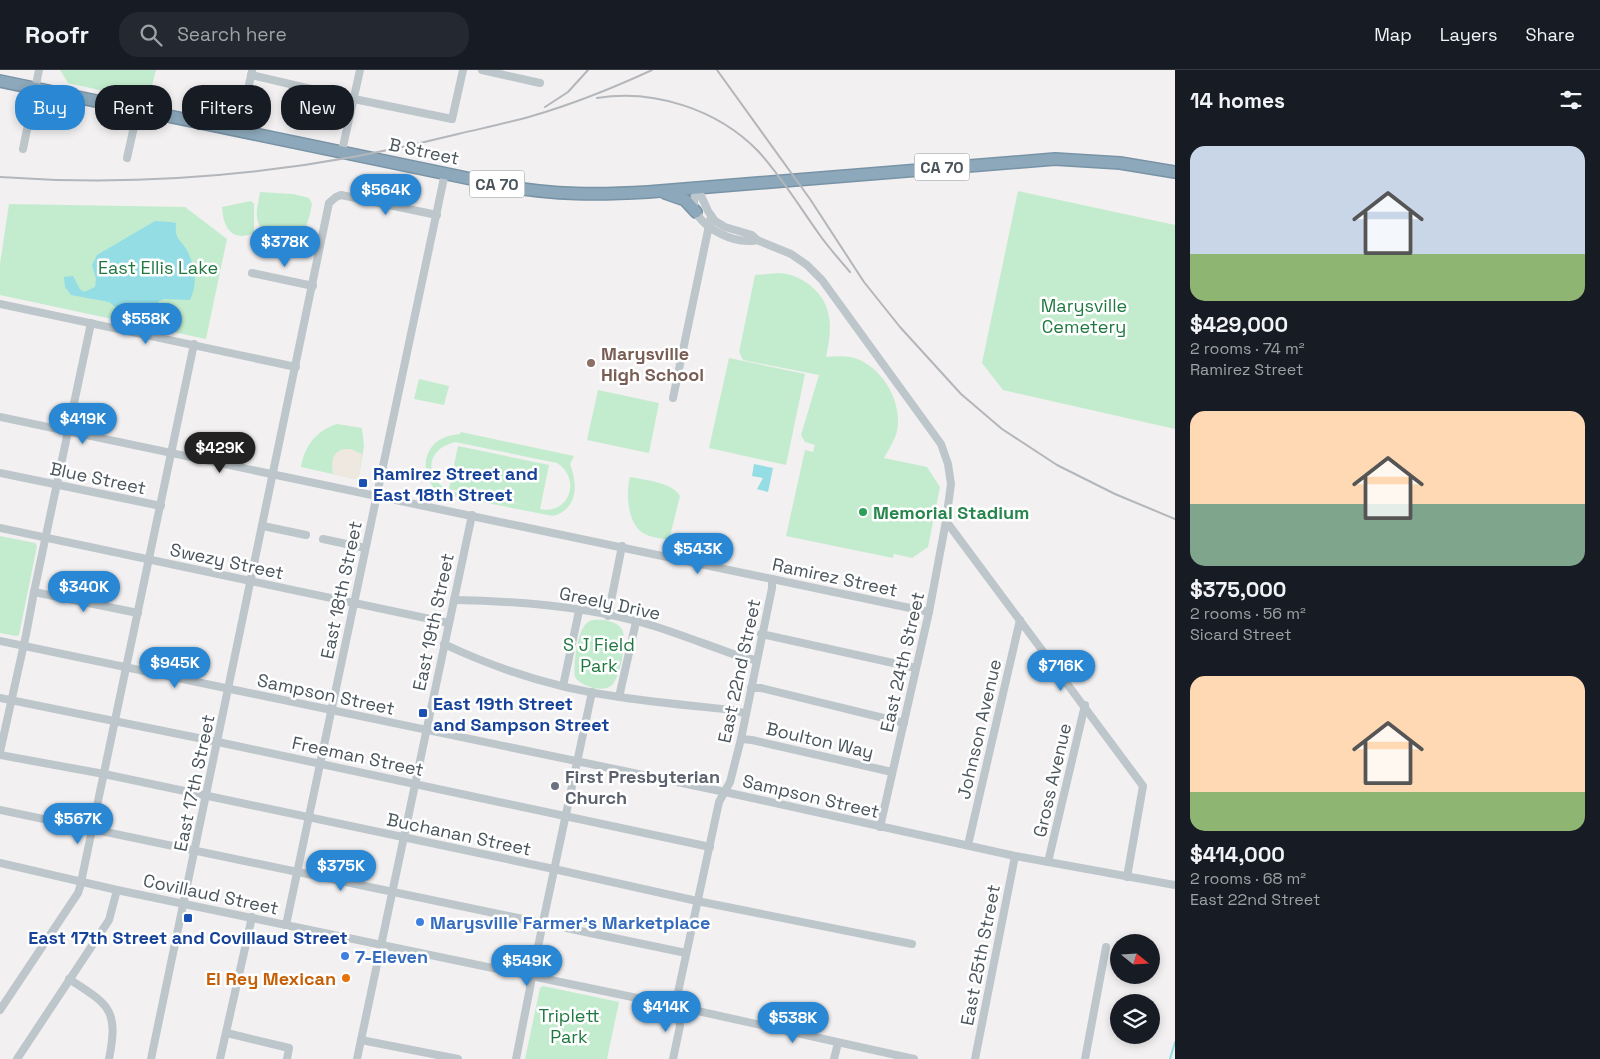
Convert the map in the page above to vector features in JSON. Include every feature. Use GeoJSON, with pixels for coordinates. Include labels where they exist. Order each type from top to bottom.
{"type":"FeatureCollection","features":[{"type":"Feature","properties":{"kind":"highway","name":"B Street"},"geometry":{"type":"LineString","coordinates":[[0,81],[20,85]]}},
{"type":"Feature","properties":{"kind":"highway","name":"B Street"},"geometry":{"type":"LineString","coordinates":[[239,130],[520,188],[560,194],[593,195],[697,187]]}},
{"type":"Feature","properties":{"kind":"highway","name":"CA 70"},"geometry":{"type":"LineString","coordinates":[[697,187],[1054,159],[1120,163],[1175,172]]}},
{"type":"Feature","properties":{"kind":"highway"},"geometry":{"type":"LineString","coordinates":[[656,191],[685,200],[696,212]]}},
{"type":"Feature","properties":{"kind":"street"},"geometry":{"type":"LineString","coordinates":[[36,85],[40,70]]}},
{"type":"Feature","properties":{"kind":"street"},"geometry":{"type":"LineString","coordinates":[[360,70],[354,99],[452,119],[463,70]]}},
{"type":"Feature","properties":{"kind":"street"},"geometry":{"type":"LineString","coordinates":[[482,70],[540,83]]}},
{"type":"Feature","properties":{"kind":"street"},"geometry":{"type":"LineString","coordinates":[[249,85],[252,72],[301,85]]}},
{"type":"Feature","properties":{"kind":"street"},"geometry":{"type":"LineString","coordinates":[[23,149],[27,130]]}},
{"type":"Feature","properties":{"kind":"street"},"geometry":{"type":"LineString","coordinates":[[127,158],[133,130]]}},
{"type":"Feature","properties":{"kind":"street"},"geometry":{"type":"LineString","coordinates":[[342,152],[347,130]]}},
{"type":"Feature","properties":{"kind":"street","name":"East 18th Street"},"geometry":{"type":"LineString","coordinates":[[286,925],[445,173]]}},
{"type":"Feature","properties":{"kind":"street"},"geometry":{"type":"LineString","coordinates":[[697,187],[694,202],[696,212],[710,227],[732,238],[749,242],[757,240]]}},
{"type":"Feature","properties":{"kind":"street"},"geometry":{"type":"LineString","coordinates":[[697,187],[711,216],[720,224],[752,235],[757,240]]}},
{"type":"Feature","properties":{"kind":"street","name":"East 17th Street"},"geometry":{"type":"LineString","coordinates":[[151,1059],[274,474],[328,206],[336,197],[346,196],[436,215]]}},
{"type":"Feature","properties":{"kind":"street"},"geometry":{"type":"LineString","coordinates":[[674,398],[711,216]]}},
{"type":"Feature","properties":{"kind":"street","name":"East 24th Street"},"geometry":{"type":"LineString","coordinates":[[757,240],[775,246],[799,259],[822,280],[941,444],[948,464],[951,484],[929,612],[880,827]]}},
{"type":"Feature","properties":{"kind":"street"},"geometry":{"type":"LineString","coordinates":[[252,273],[313,286]]}},
{"type":"Feature","properties":{"kind":"street"},"geometry":{"type":"LineString","coordinates":[[0,304],[296,366]]}},
{"type":"Feature","properties":{"kind":"street"},"geometry":{"type":"LineString","coordinates":[[0,754],[91,323]]}},
{"type":"Feature","properties":{"kind":"street"},"geometry":{"type":"LineString","coordinates":[[0,1010],[78,893],[194,344]]}},
{"type":"Feature","properties":{"kind":"street","name":"Ramirez Street"},"geometry":{"type":"LineString","coordinates":[[0,417],[622,546],[929,612]]}},
{"type":"Feature","properties":{"kind":"street","name":"Blue Street"},"geometry":{"type":"LineString","coordinates":[[0,472],[161,506]]}},
{"type":"Feature","properties":{"kind":"street","name":"East 19th Street"},"geometry":{"type":"LineString","coordinates":[[357,1059],[472,515]]}},
{"type":"Feature","properties":{"kind":"street"},"geometry":{"type":"LineString","coordinates":[[946,520],[1144,786],[1127,877]]}},
{"type":"Feature","properties":{"kind":"street"},"geometry":{"type":"LineString","coordinates":[[263,526],[306,535]]}},
{"type":"Feature","properties":{"kind":"street","name":"Swezy Street"},"geometry":{"type":"LineString","coordinates":[[0,528],[449,623]]}},
{"type":"Feature","properties":{"kind":"street"},"geometry":{"type":"LineString","coordinates":[[323,539],[365,548]]}},
{"type":"Feature","properties":{"kind":"street"},"geometry":{"type":"LineString","coordinates":[[608,616],[622,546]]}},
{"type":"Feature","properties":{"kind":"street","name":"East 22nd Street"},"geometry":{"type":"LineString","coordinates":[[672,1059],[680,1026],[677,996],[686,952],[719,802],[730,782],[741,739],[761,634],[772,588],[772,579]]}},
{"type":"Feature","properties":{"kind":"street"},"geometry":{"type":"LineString","coordinates":[[34,592],[138,613]]}},
{"type":"Feature","properties":{"kind":"street","name":"Greely Drive"},"geometry":{"type":"LineString","coordinates":[[454,600],[508,601],[608,616],[654,626],[745,658],[756,660]]}},
{"type":"Feature","properties":{"kind":"street"},"geometry":{"type":"LineString","coordinates":[[563,686],[580,611]]}},
{"type":"Feature","properties":{"kind":"street","name":"Johnson Avenue"},"geometry":{"type":"LineString","coordinates":[[968,845],[1020,620]]}},
{"type":"Feature","properties":{"kind":"street"},"geometry":{"type":"LineString","coordinates":[[619,697],[636,622]]}},
{"type":"Feature","properties":{"kind":"street"},"geometry":{"type":"LineString","coordinates":[[761,634],[916,668]]}},
{"type":"Feature","properties":{"kind":"street","name":"Sampson Street"},"geometry":{"type":"LineString","coordinates":[[0,641],[724,792],[1015,856],[1175,885]]}},
{"type":"Feature","properties":{"kind":"street","name":"Boulton Way"},"geometry":{"type":"LineString","coordinates":[[444,644],[506,670],[563,686],[619,697],[734,710],[746,714]]}},
{"type":"Feature","properties":{"kind":"street"},"geometry":{"type":"LineString","coordinates":[[751,688],[761,688],[904,723]]}},
{"type":"Feature","properties":{"kind":"street"},"geometry":{"type":"LineString","coordinates":[[516,1059],[576,761],[592,692]]}},
{"type":"Feature","properties":{"kind":"street","name":"Freeman Street"},"geometry":{"type":"LineString","coordinates":[[0,698],[415,783],[710,847]]}},
{"type":"Feature","properties":{"kind":"street","name":"Gross Avenue"},"geometry":{"type":"LineString","coordinates":[[1048,862],[1085,705]]}},
{"type":"Feature","properties":{"kind":"street","name":"Boulton Way"},"geometry":{"type":"LineString","coordinates":[[741,739],[892,772]]}},
{"type":"Feature","properties":{"kind":"street","name":"Buchanan Street"},"geometry":{"type":"LineString","coordinates":[[0,754],[404,837],[697,901],[912,944]]}},
{"type":"Feature","properties":{"kind":"street"},"geometry":{"type":"LineString","coordinates":[[0,810],[686,952]]}},
{"type":"Feature","properties":{"kind":"street","name":"East 25th Street"},"geometry":{"type":"LineString","coordinates":[[975,1059],[1015,856]]}},
{"type":"Feature","properties":{"kind":"street","name":"Covillaud Street"},"geometry":{"type":"LineString","coordinates":[[0,863],[117,890],[532,976],[914,1059]]}},
{"type":"Feature","properties":{"kind":"street"},"geometry":{"type":"LineString","coordinates":[[17,1059],[109,920],[117,890]]}},
{"type":"Feature","properties":{"kind":"street"},"geometry":{"type":"LineString","coordinates":[[220,1059],[252,917]]}},
{"type":"Feature","properties":{"kind":"street"},"geometry":{"type":"LineString","coordinates":[[1085,1059],[1106,947]]}},
{"type":"Feature","properties":{"kind":"street"},"geometry":{"type":"LineString","coordinates":[[69,979],[100,1000],[111,1014],[114,1036],[109,1059]]}},
{"type":"Feature","properties":{"kind":"street"},"geometry":{"type":"LineString","coordinates":[[226,1033],[289,1048],[287,1059]]}},
{"type":"Feature","properties":{"kind":"street"},"geometry":{"type":"LineString","coordinates":[[361,1040],[458,1059]]}},
{"type":"Feature","properties":{"kind":"street"},"geometry":{"type":"LineString","coordinates":[[834,1059],[838,1043]]}},
{"type":"Feature","properties":{"kind":"green space"},"geometry":{"type":"Polygon","coordinates":[[[60,70],[156,70],[152,85],[95,85],[95,89],[85,87],[85,85],[68,83],[60,70]]]}},
{"type":"Feature","properties":{"kind":"green space","name":"Marysville Cemetery"},"geometry":{"type":"Polygon","coordinates":[[[1018,191],[1175,225],[1175,429],[1003,390],[982,363],[1018,191]]]}},
{"type":"Feature","properties":{"kind":"green space"},"geometry":{"type":"Polygon","coordinates":[[[260,192],[293,194],[309,198],[312,204],[309,218],[298,247],[278,244],[266,236],[259,224],[257,214],[260,192]]]}},
{"type":"Feature","properties":{"kind":"green space"},"geometry":{"type":"Polygon","coordinates":[[[251,201],[254,204],[254,233],[246,236],[234,234],[226,226],[222,207],[251,201]]]}},
{"type":"Feature","properties":{"kind":"green space","name":"East Ellis Lake"},"geometry":{"type":"Polygon","coordinates":[[[9,204],[185,207],[227,239],[206,339],[0,295],[0,264],[9,204]]]}},
{"type":"Feature","properties":{"kind":"green space"},"geometry":{"type":"Polygon","coordinates":[[[779,273],[792,275],[804,281],[811,286],[824,302],[830,328],[826,357],[856,358],[876,371],[888,386],[896,404],[898,428],[884,458],[927,467],[940,487],[928,547],[912,558],[894,554],[893,558],[786,536],[805,450],[813,452],[815,445],[805,442],[801,435],[819,375],[743,360],[739,352],[755,275],[779,273]]]}},
{"type":"Feature","properties":{"kind":"green space"},"geometry":{"type":"Polygon","coordinates":[[[729,358],[805,374],[786,465],[709,448],[729,358]]]}},
{"type":"Feature","properties":{"kind":"green space"},"geometry":{"type":"Polygon","coordinates":[[[419,379],[449,386],[444,405],[414,399],[419,379]]]}},
{"type":"Feature","properties":{"kind":"green space"},"geometry":{"type":"Polygon","coordinates":[[[598,390],[659,403],[649,453],[587,440],[598,390]]]}},
{"type":"Feature","properties":{"kind":"green space"},"geometry":{"type":"Polygon","coordinates":[[[337,424],[362,428],[364,446],[359,476],[355,479],[301,467],[305,452],[313,440],[323,430],[337,424]]]}},
{"type":"Feature","properties":{"kind":"green space"},"geometry":{"type":"Polygon","coordinates":[[[461,432],[574,456],[570,464],[575,488],[571,502],[561,513],[553,516],[441,494],[434,487],[426,471],[428,454],[439,440],[460,434],[461,432]],[[455,442],[438,451],[431,465],[432,473],[436,480],[451,491],[532,507],[449,489],[458,446],[549,465],[540,509],[550,509],[558,507],[569,494],[569,478],[565,470],[557,463],[455,442]]]}},
{"type":"Feature","properties":{"kind":"green space"},"geometry":{"type":"Polygon","coordinates":[[[630,477],[665,485],[676,491],[680,496],[669,540],[645,534],[635,525],[629,504],[628,490],[630,477]]]}},
{"type":"Feature","properties":{"kind":"green space"},"geometry":{"type":"Polygon","coordinates":[[[0,536],[35,543],[37,546],[19,635],[16,636],[0,633],[0,536]]]}},
{"type":"Feature","properties":{"kind":"green space","name":"S J Field Park"},"geometry":{"type":"Polygon","coordinates":[[[591,620],[613,622],[621,628],[624,648],[616,680],[609,687],[599,689],[578,681],[575,677],[575,664],[579,639],[584,626],[591,620]]]}},
{"type":"Feature","properties":{"kind":"green space","name":"Triplett Park"},"geometry":{"type":"Polygon","coordinates":[[[543,986],[619,1002],[607,1059],[525,1059],[540,988],[543,986]]]}},
{"type":"Feature","properties":{"kind":"sand"},"geometry":{"type":"Polygon","coordinates":[[[351,449],[362,454],[359,476],[355,479],[333,474],[333,458],[337,452],[351,449]]]}},
{"type":"Feature","properties":{"kind":"water"},"geometry":{"type":"Polygon","coordinates":[[[155,221],[176,223],[177,236],[188,252],[194,270],[195,282],[190,300],[164,299],[159,301],[157,306],[150,310],[123,313],[109,302],[71,295],[65,287],[64,277],[73,276],[80,289],[84,292],[95,287],[96,279],[92,265],[97,255],[155,221]]]}},
{"type":"Feature","properties":{"kind":"water"},"geometry":{"type":"Polygon","coordinates":[[[754,464],[773,468],[768,492],[757,489],[763,478],[752,476],[754,464]]]}},
{"type":"Feature","properties":{"kind":"waterway"},"geometry":{"type":"LineString","coordinates":[[1170,1059],[1175,1042]]}},
{"type":"Feature","properties":{"kind":"railway"},"geometry":{"type":"LineString","coordinates":[[545,107],[568,92],[588,70]]}},
{"type":"Feature","properties":{"kind":"railway"},"geometry":{"type":"LineString","coordinates":[[0,177],[58,180],[173,178],[231,174],[345,158],[402,147],[532,116],[593,95],[652,70]]}},
{"type":"Feature","properties":{"kind":"railway"},"geometry":{"type":"LineString","coordinates":[[717,70],[810,199],[864,282],[900,327],[961,394],[1002,429],[1057,465],[1115,494],[1175,519]]}},
{"type":"Feature","properties":{"kind":"railway"},"geometry":{"type":"LineString","coordinates":[[597,98],[640,97],[684,105],[704,113],[742,136],[758,151],[782,181],[822,239],[850,272]]}},
{"type":"Feature","properties":{"kind":"place","name":"Marysville High School"},"geometry":{"type":"Point","coordinates":[591,363]}},
{"type":"Feature","properties":{"kind":"place","name":"Ramirez Street and East 18th Street"},"geometry":{"type":"Point","coordinates":[363,483]}},
{"type":"Feature","properties":{"kind":"place","name":"Memorial Stadium"},"geometry":{"type":"Point","coordinates":[863,512]}},
{"type":"Feature","properties":{"kind":"place","name":"East 19th Street and Sampson Street"},"geometry":{"type":"Point","coordinates":[423,713]}},
{"type":"Feature","properties":{"kind":"place","name":"First Presbyterian Church"},"geometry":{"type":"Point","coordinates":[555,786]}},
{"type":"Feature","properties":{"kind":"place","name":"East 17th Street and Covillaud Street"},"geometry":{"type":"Point","coordinates":[188,918]}},
{"type":"Feature","properties":{"kind":"place","name":"Marysville Farmer's Marketplace"},"geometry":{"type":"Point","coordinates":[420,922]}},
{"type":"Feature","properties":{"kind":"place","name":"7-Eleven"},"geometry":{"type":"Point","coordinates":[345,956]}},
{"type":"Feature","properties":{"kind":"place","name":"El Rey Mexican"},"geometry":{"type":"Point","coordinates":[346,978]}}]}
